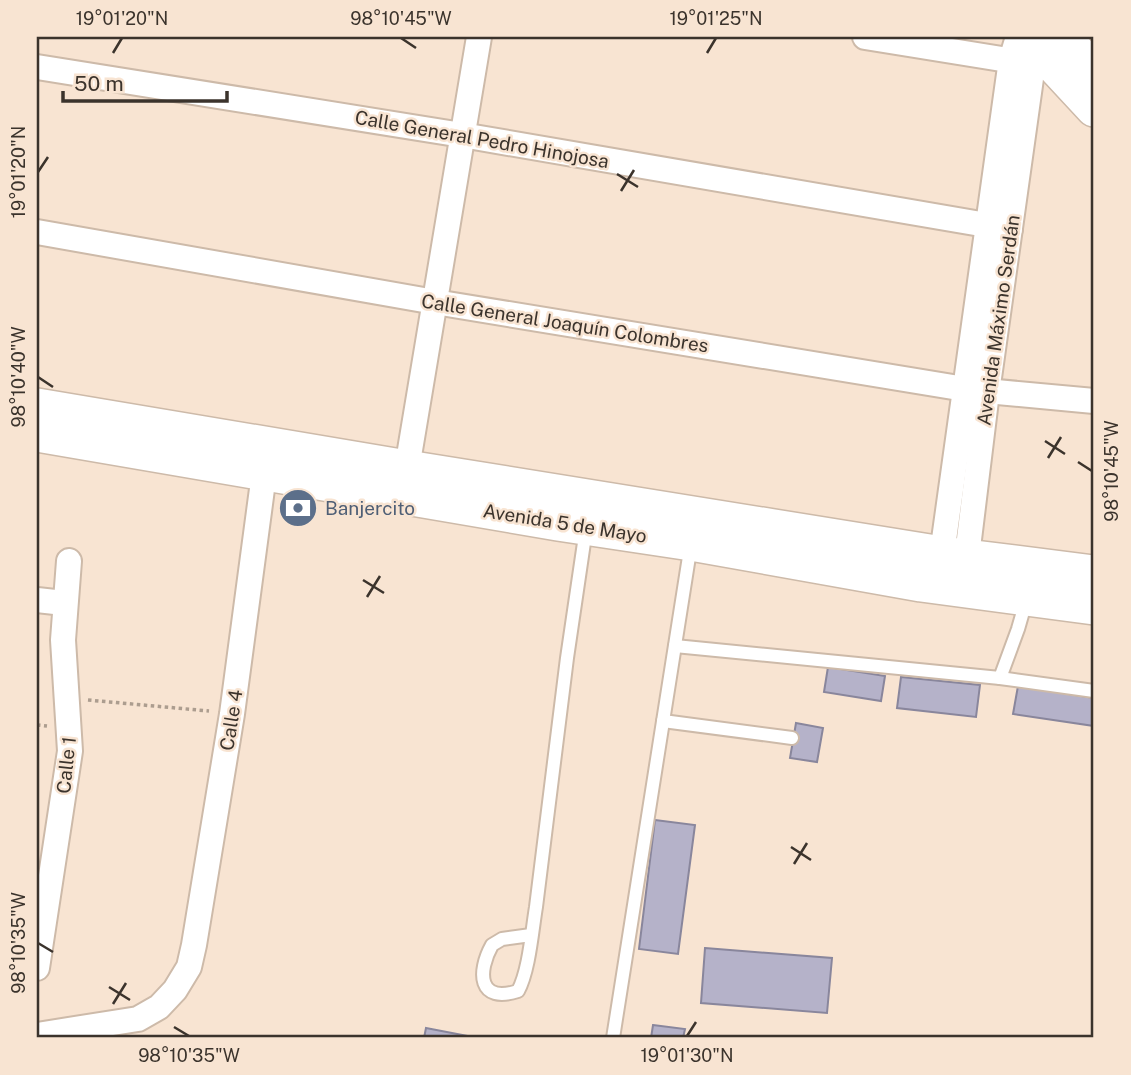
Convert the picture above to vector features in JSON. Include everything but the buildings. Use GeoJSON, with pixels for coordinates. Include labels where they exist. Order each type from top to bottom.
{"type":"FeatureCollection","features":[{"type":"Feature","properties":{"kind":"street"},"geometry":{"type":"LineString","coordinates":[[407,468],[479,37]]}},
{"type":"Feature","properties":{"kind":"street"},"geometry":{"type":"LineString","coordinates":[[865,37],[1035,46],[1094,70]]}},
{"type":"Feature","properties":{"kind":"street"},"geometry":{"type":"LineString","coordinates":[[1035,46],[1094,109]]}},
{"type":"Feature","properties":{"kind":"street","name":"Avenida Máximo Serdán"},"geometry":{"type":"LineString","coordinates":[[958,567],[976,390],[999,228],[1035,46]]}},
{"type":"Feature","properties":{"kind":"street","name":"Calle General Pedro Hinojosa"},"geometry":{"type":"LineString","coordinates":[[37,67],[462,135],[999,228]]}},
{"type":"Feature","properties":{"kind":"street","name":"Calle General Joaquín Colombres"},"geometry":{"type":"LineString","coordinates":[[37,232],[435,302],[976,390],[1094,401]]}},
{"type":"Feature","properties":{"kind":"street","name":"Avenida 5 de Mayo"},"geometry":{"type":"LineString","coordinates":[[37,406],[266,458],[589,512],[958,567],[1028,582],[1094,607]]}},
{"type":"Feature","properties":{"kind":"street","name":"Avenida 5 de Mayo"},"geometry":{"type":"LineString","coordinates":[[37,434],[266,458],[407,468],[589,512],[691,543],[958,567]]}},
{"type":"Feature","properties":{"kind":"street","name":"Calle 4"},"geometry":{"type":"LineString","coordinates":[[37,1035],[138,1019],[159,1007],[175,990],[188,967],[194,945],[232,714],[266,458]]}},
{"type":"Feature","properties":{"kind":"street","name":"Calle 1"},"geometry":{"type":"LineString","coordinates":[[37,968],[70,751],[63,640],[69,561]]}},
{"type":"Feature","properties":{"kind":"street","name":"Avenida 5 de Mayo"},"geometry":{"type":"LineString","coordinates":[[1028,582],[1094,573]]}},
{"type":"Feature","properties":{"kind":"street"},"geometry":{"type":"LineString","coordinates":[[37,600],[64,603]]}},
{"type":"Feature","properties":{"kind":"lane"},"geometry":{"type":"LineString","coordinates":[[531,935],[502,939],[492,945],[482,972],[482,981],[487,988],[509,994],[518,991],[523,982],[531,935],[566,658],[589,512]]}},
{"type":"Feature","properties":{"kind":"lane"},"geometry":{"type":"LineString","coordinates":[[613,1038],[691,543]]}},
{"type":"Feature","properties":{"kind":"lane"},"geometry":{"type":"LineString","coordinates":[[1000,678],[1018,629],[1028,582]]}},
{"type":"Feature","properties":{"kind":"lane"},"geometry":{"type":"LineString","coordinates":[[675,646],[1000,678],[1094,691]]}},
{"type":"Feature","properties":{"kind":"lane"},"geometry":{"type":"LineString","coordinates":[[663,721],[792,738]]}},
{"type":"Feature","properties":{"kind":"path"},"geometry":{"type":"LineString","coordinates":[[66,698],[232,714]]}},
{"type":"Feature","properties":{"kind":"place","name":"Banjercito"},"geometry":{"type":"Point","coordinates":[298,508]}}]}
